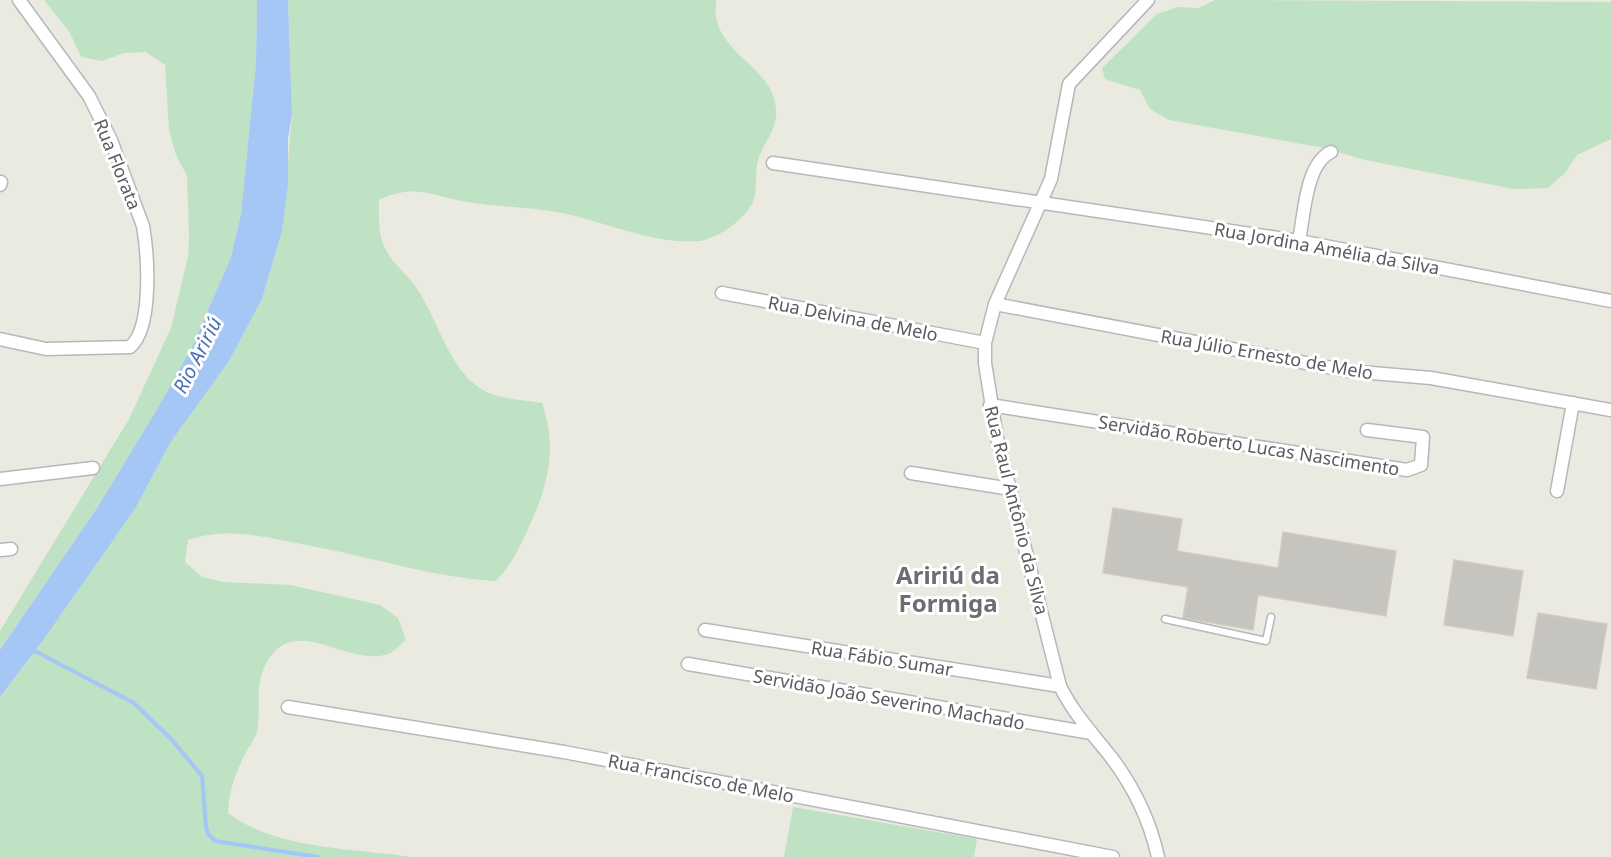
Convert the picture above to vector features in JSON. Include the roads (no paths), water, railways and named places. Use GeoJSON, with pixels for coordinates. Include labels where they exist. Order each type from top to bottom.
{"type":"FeatureCollection","features":[{"type":"Feature","properties":{"kind":"street","name":"Rua Florata"},"geometry":{"type":"LineString","coordinates":[[0,339],[46,349],[130,347],[141,334],[145,300],[146,245],[143,226],[111,140],[89,96],[19,0]]}},
{"type":"Feature","properties":{"kind":"street","name":"Rua Raul Antônio da Silva"},"geometry":{"type":"LineString","coordinates":[[1148,0],[1069,84],[1062,112],[1056,162],[1042,201],[995,304],[985,343],[990,405],[1060,686],[1074,712],[1112,759],[1139,803],[1158,857]]}},
{"type":"Feature","properties":{"kind":"street"},"geometry":{"type":"LineString","coordinates":[[1299,241],[1313,168],[1321,156],[1330,152]]}},
{"type":"Feature","properties":{"kind":"street","name":"Rua Jordina Amélia da Silva"},"geometry":{"type":"LineString","coordinates":[[773,163],[1042,201],[1299,241],[1611,301]]}},
{"type":"Feature","properties":{"kind":"street","name":"Rua Delvina de Melo"},"geometry":{"type":"LineString","coordinates":[[722,293],[985,343]]}},
{"type":"Feature","properties":{"kind":"street","name":"Rua Júlio Ernesto de Melo"},"geometry":{"type":"LineString","coordinates":[[995,304],[1348,371],[1441,380],[1611,410]]}},
{"type":"Feature","properties":{"kind":"street"},"geometry":{"type":"LineString","coordinates":[[1557,492],[1573,403]]}},
{"type":"Feature","properties":{"kind":"street","name":"Servidão Roberto Lucas Nascimento"},"geometry":{"type":"LineString","coordinates":[[990,405],[1407,470],[1421,465],[1425,442],[1423,436],[1366,430]]}},
{"type":"Feature","properties":{"kind":"street"},"geometry":{"type":"LineString","coordinates":[[0,479],[93,468]]}},
{"type":"Feature","properties":{"kind":"street"},"geometry":{"type":"LineString","coordinates":[[911,473],[1011,489]]}},
{"type":"Feature","properties":{"kind":"street","name":"Rua Fábio Sumar"},"geometry":{"type":"LineString","coordinates":[[705,630],[1060,686]]}},
{"type":"Feature","properties":{"kind":"street","name":"Servidão João Severino Machado"},"geometry":{"type":"LineString","coordinates":[[688,664],[1091,734]]}},
{"type":"Feature","properties":{"kind":"street","name":"Rua Francisco de Melo"},"geometry":{"type":"LineString","coordinates":[[288,707],[564,752],[1113,857]]}},
{"type":"Feature","properties":{"kind":"lane"},"geometry":{"type":"LineString","coordinates":[[1165,619],[1266,640],[1271,617]]}},
{"type":"Feature","properties":{"kind":"water","name":"Rio Aririú"},"geometry":{"type":"Polygon","coordinates":[[[257,0],[288,0],[292,114],[288,139],[288,183],[282,231],[262,299],[229,361],[170,443],[135,509],[44,639],[0,697],[0,650],[97,508],[156,411],[193,345],[231,257],[241,214],[256,63],[257,0]]]}},
{"type":"Feature","properties":{"kind":"waterway"},"geometry":{"type":"LineString","coordinates":[[31,649],[134,703],[172,740],[202,776],[206,827],[208,834],[215,841],[318,857]]}},
{"type":"Feature","properties":{"kind":"district","name":"Aririú da Formiga"},"geometry":{"type":"Point","coordinates":[948,588]}}]}
